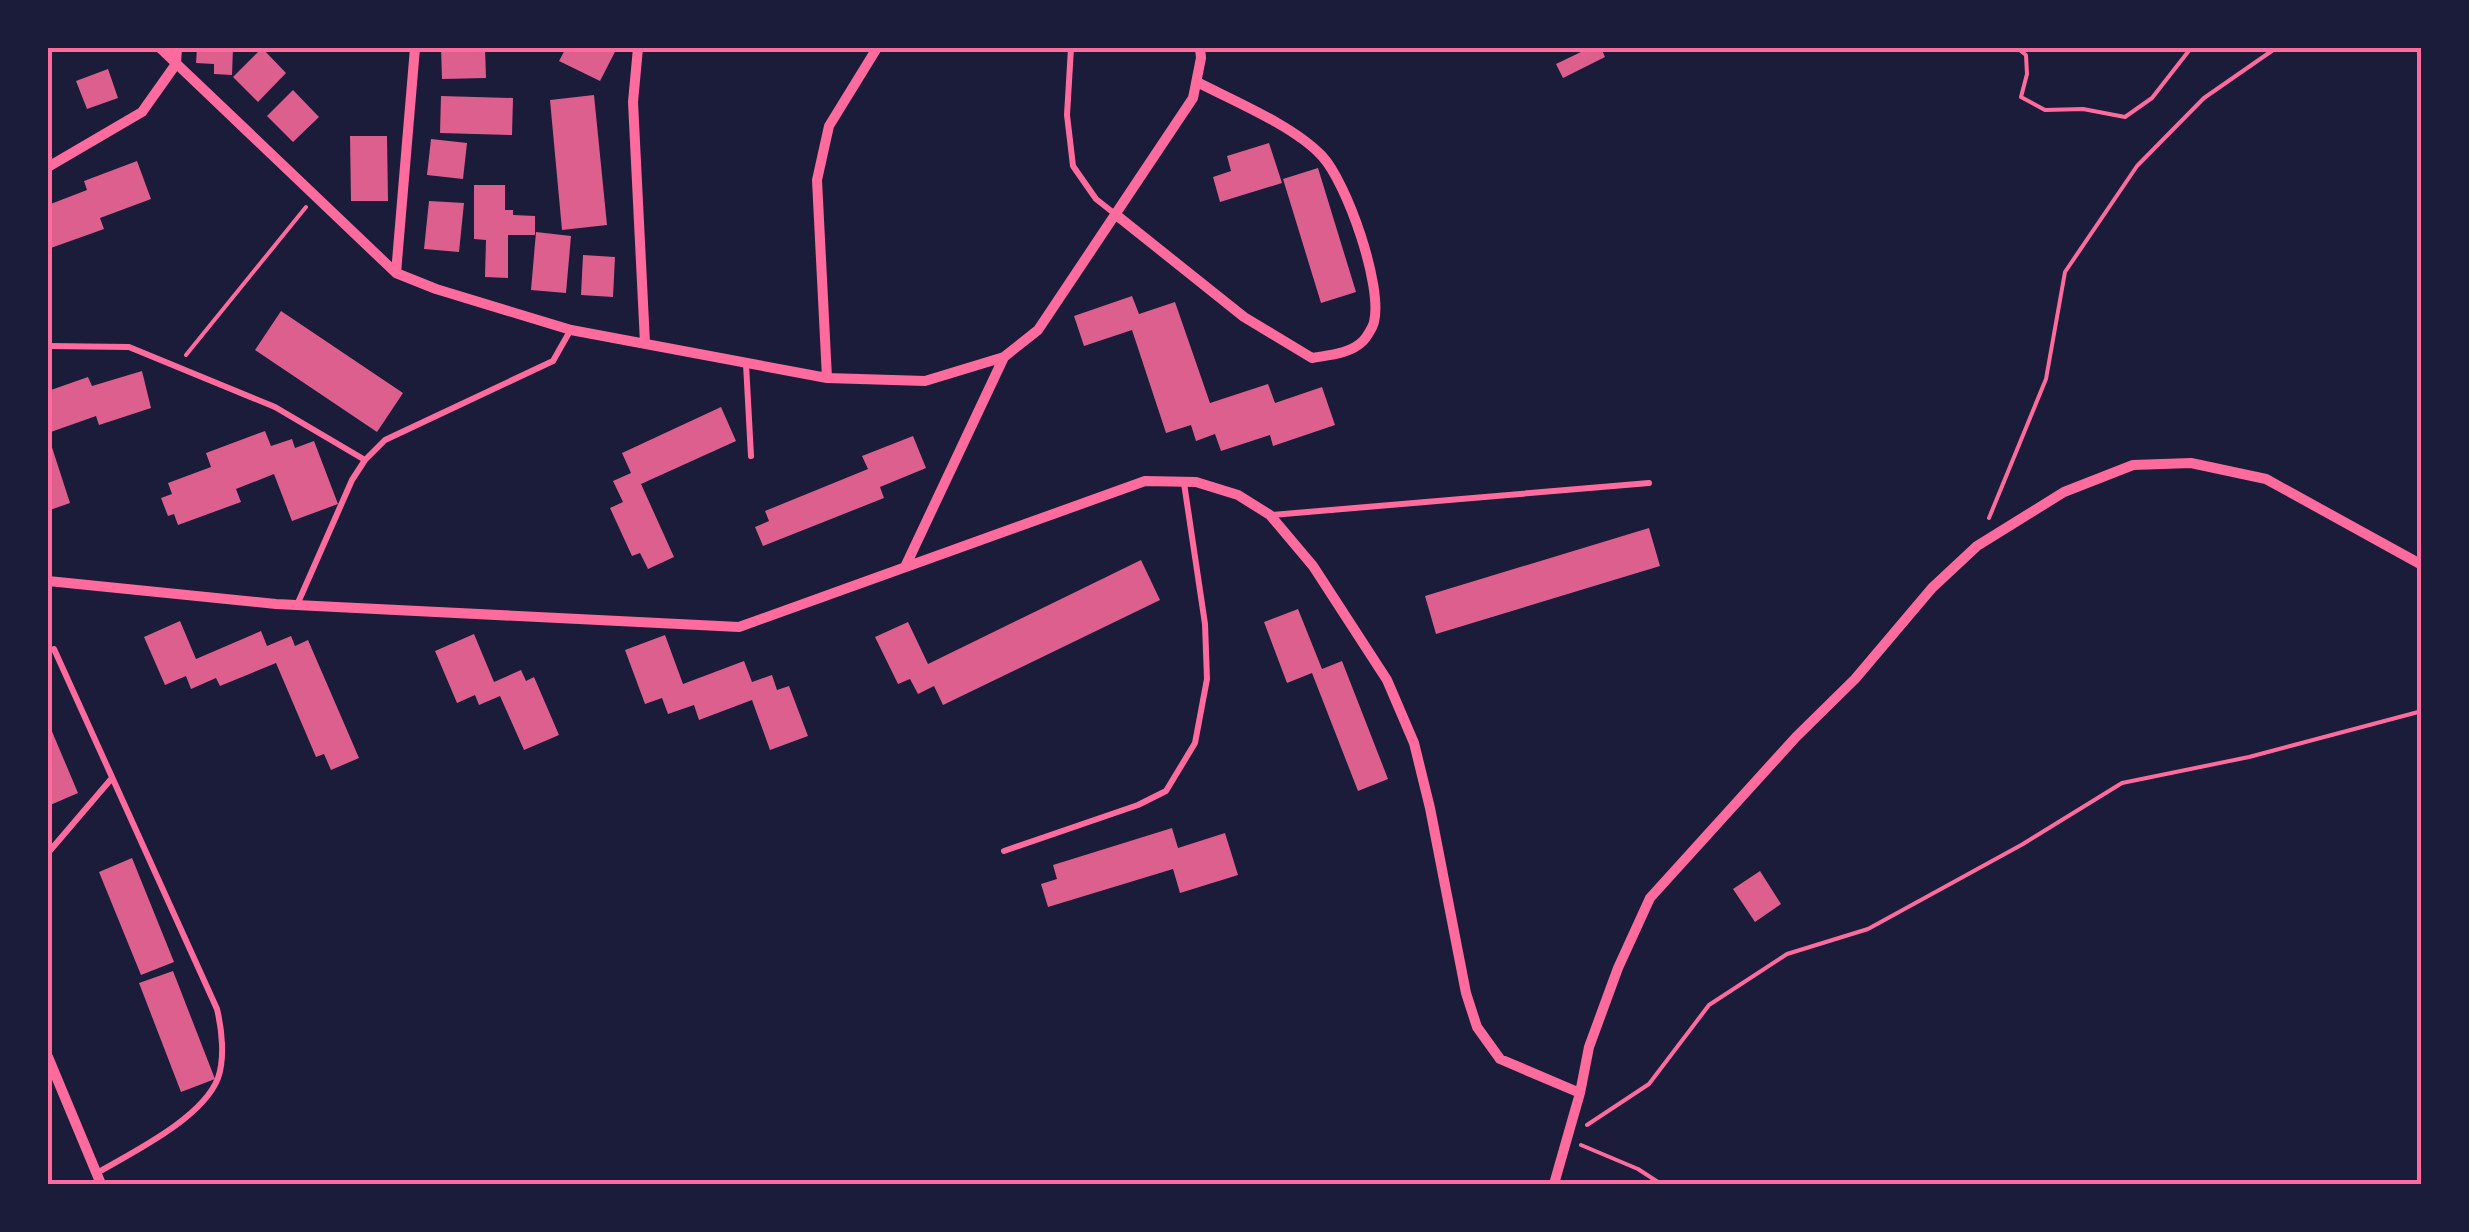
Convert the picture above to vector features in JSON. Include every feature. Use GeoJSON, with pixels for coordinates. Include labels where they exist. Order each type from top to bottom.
{"type":"FeatureCollection","features":[{"type":"Feature","properties":{"kind":"street"},"geometry":{"type":"LineString","coordinates":[[160,48],[396,272],[436,290],[571,330],[746,363],[827,378],[925,381],[1004,358],[1038,330],[1193,98],[1200,48]]}},
{"type":"Feature","properties":{"kind":"street"},"geometry":{"type":"LineString","coordinates":[[48,167],[142,112],[176,64],[177,48]]}},
{"type":"Feature","properties":{"kind":"street"},"geometry":{"type":"LineString","coordinates":[[396,272],[415,48]]}},
{"type":"Feature","properties":{"kind":"street"},"geometry":{"type":"LineString","coordinates":[[638,48],[633,102],[645,342]]}},
{"type":"Feature","properties":{"kind":"street"},"geometry":{"type":"LineString","coordinates":[[827,378],[817,180],[828,126],[877,48]]}},
{"type":"Feature","properties":{"kind":"street"},"geometry":{"type":"LineString","coordinates":[[1115,214],[1244,317],[1312,358],[1342,352],[1362,342],[1374,323],[1368,258],[1337,176],[1320,154],[1288,130],[1198,82]]}},
{"type":"Feature","properties":{"kind":"street"},"geometry":{"type":"LineString","coordinates":[[905,567],[1004,358]]}},
{"type":"Feature","properties":{"kind":"street"},"geometry":{"type":"LineString","coordinates":[[1554,1184],[1589,1048],[1618,968],[1650,898],[1796,736],[1856,680],[1932,588],[1977,546],[2064,492],[2133,465],[2191,462],[2266,479],[2422,565]]}},
{"type":"Feature","properties":{"kind":"street"},"geometry":{"type":"LineString","coordinates":[[48,581],[297,604],[739,627],[1145,481],[1196,482],[1238,495],[1270,515],[1313,566],[1387,680],[1414,743],[1466,993],[1477,1027],[1500,1059],[1580,1094]]}},
{"type":"Feature","properties":{"kind":"street"},"geometry":{"type":"LineString","coordinates":[[48,1058],[98,1179]]}},
{"type":"Feature","properties":{"kind":"lane"},"geometry":{"type":"LineString","coordinates":[[1071,48],[1066,114],[1074,166],[1096,199],[1115,214]]}},
{"type":"Feature","properties":{"kind":"lane"},"geometry":{"type":"LineString","coordinates":[[297,604],[352,480],[385,440],[553,361],[571,330]]}},
{"type":"Feature","properties":{"kind":"lane"},"geometry":{"type":"LineString","coordinates":[[48,346],[128,347],[276,407],[365,460]]}},
{"type":"Feature","properties":{"kind":"lane"},"geometry":{"type":"LineString","coordinates":[[746,363],[751,456]]}},
{"type":"Feature","properties":{"kind":"lane"},"geometry":{"type":"LineString","coordinates":[[1004,851],[1138,805],[1166,791],[1196,743],[1207,679],[1206,624],[1184,482]]}},
{"type":"Feature","properties":{"kind":"lane"},"geometry":{"type":"LineString","coordinates":[[1270,515],[1649,483]]}},
{"type":"Feature","properties":{"kind":"lane"},"geometry":{"type":"LineString","coordinates":[[54,649],[217,1009],[223,1035],[218,1078],[199,1108],[98,1179]]}},
{"type":"Feature","properties":{"kind":"lane"},"geometry":{"type":"LineString","coordinates":[[48,852],[113,778]]}},
{"type":"Feature","properties":{"kind":"path"},"geometry":{"type":"LineString","coordinates":[[2017,48],[2026,55],[2027,74],[2021,97],[2045,110],[2082,109],[2125,117],[2152,98],[2191,48]]}},
{"type":"Feature","properties":{"kind":"path"},"geometry":{"type":"LineString","coordinates":[[1977,546],[2046,379],[2065,272],[2137,166],[2204,98],[2276,48]]}},
{"type":"Feature","properties":{"kind":"path"},"geometry":{"type":"LineString","coordinates":[[177,366],[315,196]]}},
{"type":"Feature","properties":{"kind":"path"},"geometry":{"type":"LineString","coordinates":[[1566,1139],[1649,1084],[1709,1005],[1787,954],[1868,929],[2023,844],[2122,783],[2249,757],[2422,711]]}},
{"type":"Feature","properties":{"kind":"path"},"geometry":{"type":"LineString","coordinates":[[1566,1139],[1638,1169],[1661,1184]]}},
{"type":"Feature","properties":{"kind":"building"},"geometry":{"type":"Polygon","coordinates":[[[197,48],[233,48],[232,75],[214,74],[214,64],[196,63],[197,48]]]}},
{"type":"Feature","properties":{"kind":"building"},"geometry":{"type":"Polygon","coordinates":[[[262,48],[286,73],[258,102],[233,77],[262,48]]]}},
{"type":"Feature","properties":{"kind":"building"},"geometry":{"type":"Polygon","coordinates":[[[441,48],[485,48],[486,78],[442,79],[441,48]]]}},
{"type":"Feature","properties":{"kind":"building"},"geometry":{"type":"Polygon","coordinates":[[[566,48],[617,48],[600,81],[559,61],[566,48]]]}},
{"type":"Feature","properties":{"kind":"building"},"geometry":{"type":"Polygon","coordinates":[[[1579,48],[1601,48],[1605,57],[1563,78],[1556,64],[1581,52],[1579,48]]]}},
{"type":"Feature","properties":{"kind":"building"},"geometry":{"type":"Polygon","coordinates":[[[108,69],[118,98],[87,109],[76,81],[108,69]]]}},
{"type":"Feature","properties":{"kind":"building"},"geometry":{"type":"Polygon","coordinates":[[[293,90],[319,117],[293,142],[267,116],[293,90]]]}},
{"type":"Feature","properties":{"kind":"building"},"geometry":{"type":"Polygon","coordinates":[[[594,95],[607,225],[562,230],[550,100],[594,95]]]}},
{"type":"Feature","properties":{"kind":"building"},"geometry":{"type":"Polygon","coordinates":[[[441,96],[513,98],[512,135],[440,133],[441,96]]]}},
{"type":"Feature","properties":{"kind":"building"},"geometry":{"type":"Polygon","coordinates":[[[350,136],[387,136],[388,201],[351,201],[350,136]]]}},
{"type":"Feature","properties":{"kind":"building"},"geometry":{"type":"Polygon","coordinates":[[[431,139],[467,143],[463,179],[427,175],[431,139]]]}},
{"type":"Feature","properties":{"kind":"building"},"geometry":{"type":"Polygon","coordinates":[[[1269,143],[1282,183],[1220,202],[1213,177],[1231,171],[1227,156],[1269,143]]]}},
{"type":"Feature","properties":{"kind":"building"},"geometry":{"type":"Polygon","coordinates":[[[137,161],[151,199],[100,218],[104,229],[48,249],[48,205],[87,190],[84,181],[137,161]]]}},
{"type":"Feature","properties":{"kind":"building"},"geometry":{"type":"Polygon","coordinates":[[[1318,168],[1356,292],[1321,303],[1283,179],[1318,168]]]}},
{"type":"Feature","properties":{"kind":"building"},"geometry":{"type":"Polygon","coordinates":[[[474,185],[505,185],[505,210],[513,210],[513,215],[535,216],[535,235],[508,235],[508,278],[485,277],[486,240],[474,239],[474,185]]]}},
{"type":"Feature","properties":{"kind":"building"},"geometry":{"type":"Polygon","coordinates":[[[429,201],[464,203],[459,252],[424,249],[429,201]]]}},
{"type":"Feature","properties":{"kind":"building"},"geometry":{"type":"Polygon","coordinates":[[[536,232],[571,236],[566,293],[531,290],[536,232]]]}},
{"type":"Feature","properties":{"kind":"building"},"geometry":{"type":"Polygon","coordinates":[[[583,255],[615,257],[613,297],[581,295],[583,255]]]}},
{"type":"Feature","properties":{"kind":"building"},"geometry":{"type":"Polygon","coordinates":[[[1132,296],[1139,314],[1175,302],[1210,403],[1268,384],[1275,403],[1322,387],[1335,425],[1273,446],[1270,435],[1221,451],[1215,434],[1196,441],[1191,425],[1166,433],[1132,330],[1084,346],[1074,316],[1132,296]]]}},
{"type":"Feature","properties":{"kind":"building"},"geometry":{"type":"Polygon","coordinates":[[[281,311],[403,393],[377,432],[255,350],[281,311]]]}},
{"type":"Feature","properties":{"kind":"building"},"geometry":{"type":"Polygon","coordinates":[[[142,371],[151,408],[99,425],[96,416],[48,433],[48,391],[88,377],[92,386],[142,371]]]}},
{"type":"Feature","properties":{"kind":"building"},"geometry":{"type":"Polygon","coordinates":[[[721,407],[736,441],[641,484],[674,557],[648,569],[640,553],[632,556],[610,508],[623,502],[613,481],[631,473],[622,453],[721,407]]]}},
{"type":"Feature","properties":{"kind":"building"},"geometry":{"type":"Polygon","coordinates":[[[265,431],[271,446],[292,439],[295,448],[314,441],[338,504],[292,521],[274,474],[236,489],[241,502],[178,525],[174,514],[168,516],[161,498],[172,494],[168,483],[211,467],[206,453],[265,431]]]}},
{"type":"Feature","properties":{"kind":"building"},"geometry":{"type":"Polygon","coordinates":[[[48,435],[70,503],[50,510],[48,503],[48,435]]]}},
{"type":"Feature","properties":{"kind":"building"},"geometry":{"type":"Polygon","coordinates":[[[913,436],[926,468],[880,487],[884,498],[763,546],[755,527],[769,521],[765,511],[868,469],[862,456],[913,436]]]}},
{"type":"Feature","properties":{"kind":"building"},"geometry":{"type":"Polygon","coordinates":[[[1649,528],[1660,566],[1436,634],[1425,596],[1649,528]]]}},
{"type":"Feature","properties":{"kind":"building"},"geometry":{"type":"Polygon","coordinates":[[[1141,560],[1160,600],[943,705],[934,686],[918,694],[910,679],[898,684],[875,637],[908,622],[928,664],[1141,560]]]}},
{"type":"Feature","properties":{"kind":"building"},"geometry":{"type":"Polygon","coordinates":[[[1298,609],[1322,669],[1342,661],[1388,779],[1358,791],[1312,673],[1287,683],[1264,622],[1298,609]]]}},
{"type":"Feature","properties":{"kind":"building"},"geometry":{"type":"Polygon","coordinates":[[[180,621],[196,659],[261,631],[267,646],[291,636],[295,646],[308,640],[359,758],[331,770],[324,754],[316,757],[276,663],[220,686],[216,678],[191,689],[186,676],[165,685],[144,637],[180,621]]]}},
{"type":"Feature","properties":{"kind":"building"},"geometry":{"type":"Polygon","coordinates":[[[474,634],[494,682],[521,670],[526,681],[534,677],[559,735],[524,750],[500,696],[479,705],[475,695],[457,703],[435,651],[474,634]]]}},
{"type":"Feature","properties":{"kind":"building"},"geometry":{"type":"Polygon","coordinates":[[[665,635],[683,684],[744,661],[752,682],[772,675],[777,690],[789,686],[808,736],[770,750],[752,700],[699,720],[694,705],[668,714],[662,698],[645,704],[625,650],[665,635]]]}},
{"type":"Feature","properties":{"kind":"building"},"geometry":{"type":"Polygon","coordinates":[[[48,722],[78,793],[48,806],[48,722]]]}},
{"type":"Feature","properties":{"kind":"building"},"geometry":{"type":"Polygon","coordinates":[[[1172,828],[1178,848],[1225,833],[1238,875],[1180,893],[1173,869],[1048,907],[1041,884],[1057,879],[1053,865],[1172,828]]]}},
{"type":"Feature","properties":{"kind":"building"},"geometry":{"type":"Polygon","coordinates":[[[132,858],[174,962],[141,975],[99,872],[132,858]]]}},
{"type":"Feature","properties":{"kind":"building"},"geometry":{"type":"Polygon","coordinates":[[[1760,871],[1781,904],[1755,922],[1733,889],[1760,871]]]}},
{"type":"Feature","properties":{"kind":"building"},"geometry":{"type":"Polygon","coordinates":[[[173,971],[215,1079],[181,1092],[139,983],[173,971]]]}}]}
